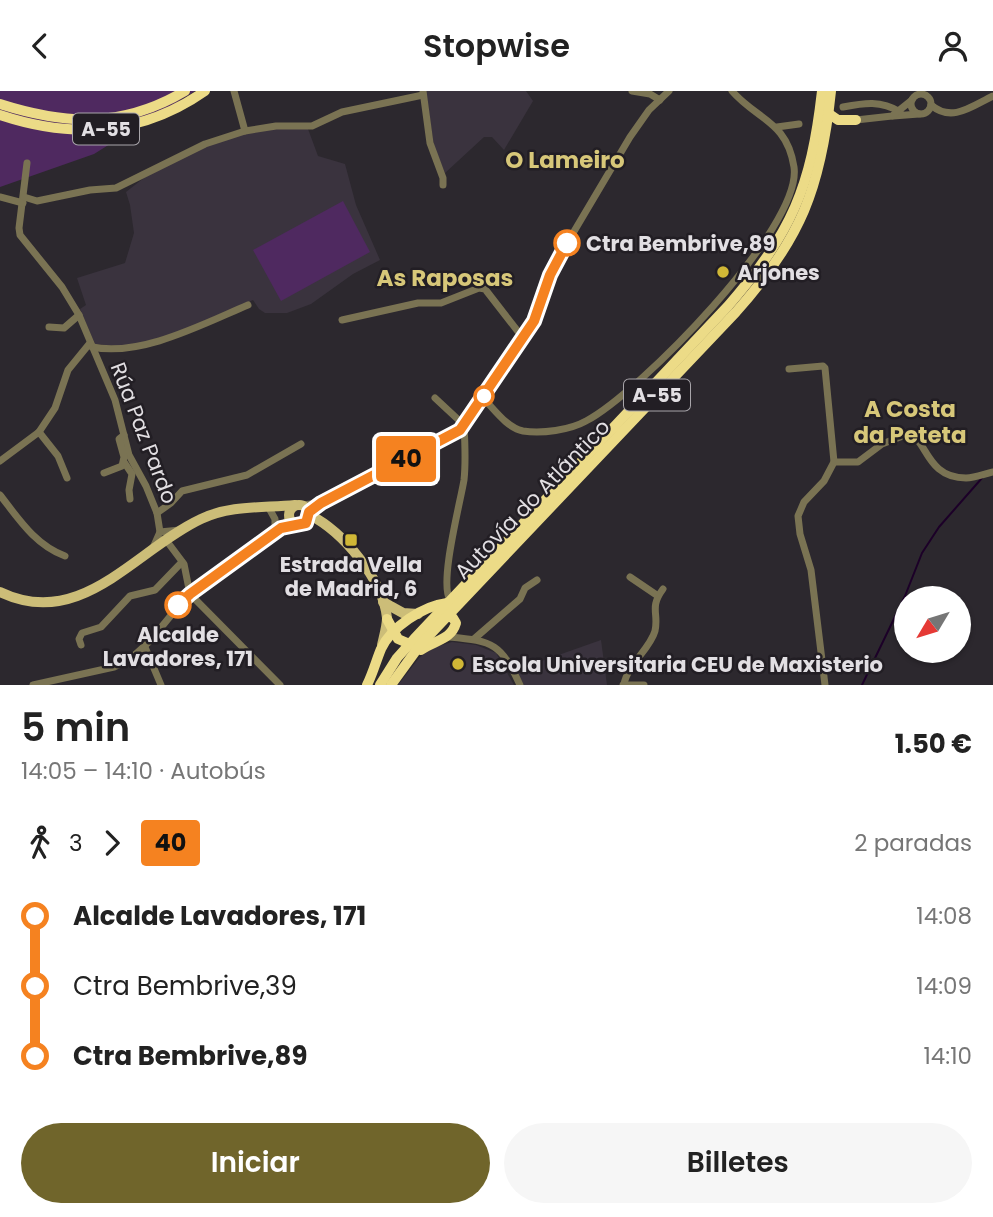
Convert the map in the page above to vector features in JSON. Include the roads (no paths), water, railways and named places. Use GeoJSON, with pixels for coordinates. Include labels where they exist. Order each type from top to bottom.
{"type":"FeatureCollection","features":[{"type":"Feature","properties":{"kind":"highway","name":"A-55"},"geometry":{"type":"LineString","coordinates":[[0,104],[23,112],[68,120],[111,119],[159,105],[185,91]]}},
{"type":"Feature","properties":{"kind":"highway","name":"A-55"},"geometry":{"type":"LineString","coordinates":[[0,115],[48,128],[90,131],[143,122],[175,110],[205,91]]}},
{"type":"Feature","properties":{"kind":"highway","name":"Autovía do Atlántico"},"geometry":{"type":"LineString","coordinates":[[447,617],[448,601],[728,306],[771,254],[796,207],[807,177],[822,91]]}},
{"type":"Feature","properties":{"kind":"highway","name":"Autovía do Atlántico"},"geometry":{"type":"LineString","coordinates":[[447,617],[758,286],[778,261],[806,210],[817,179],[831,91]]}},
{"type":"Feature","properties":{"kind":"highway"},"geometry":{"type":"LineString","coordinates":[[828,113],[838,120],[856,121]]}},
{"type":"Feature","properties":{"kind":"highway"},"geometry":{"type":"LineString","coordinates":[[367,685],[382,649],[393,633],[419,614],[448,601]]}},
{"type":"Feature","properties":{"kind":"highway"},"geometry":{"type":"LineString","coordinates":[[387,619],[393,633],[402,643],[414,645],[449,637],[447,617],[419,614]]}},
{"type":"Feature","properties":{"kind":"highway","name":"A-55"},"geometry":{"type":"LineString","coordinates":[[380,685],[414,645],[447,617]]}},
{"type":"Feature","properties":{"kind":"highway"},"geometry":{"type":"LineString","coordinates":[[406,660],[435,641]]}},
{"type":"Feature","properties":{"kind":"highway","name":"A-55"},"geometry":{"type":"LineString","coordinates":[[391,685],[414,645]]}},
{"type":"Feature","properties":{"kind":"main road"},"geometry":{"type":"LineString","coordinates":[[0,593],[37,603],[73,598],[95,589],[152,550],[163,536],[227,510],[267,509],[304,513],[331,531],[358,555],[373,580],[387,619],[382,649]]}},
{"type":"Feature","properties":{"kind":"main road"},"geometry":{"type":"LineString","coordinates":[[383,602],[403,613],[419,614]]}},
{"type":"Feature","properties":{"kind":"street"},"geometry":{"type":"LineString","coordinates":[[234,91],[245,131]]}},
{"type":"Feature","properties":{"kind":"street"},"geometry":{"type":"LineString","coordinates":[[632,91],[650,94],[660,100]]}},
{"type":"Feature","properties":{"kind":"street"},"geometry":{"type":"LineString","coordinates":[[33,685],[114,667],[129,660],[145,647],[190,594],[278,530],[304,513],[454,434],[464,425],[540,309],[550,275],[629,137],[669,91]]}},
{"type":"Feature","properties":{"kind":"street"},"geometry":{"type":"LineString","coordinates":[[482,398],[517,429],[535,432],[572,426],[593,417],[658,362],[749,264],[774,227],[791,188],[794,170],[789,148],[777,127],[732,91]]}},
{"type":"Feature","properties":{"kind":"street"},"geometry":{"type":"LineString","coordinates":[[896,114],[922,92],[940,113],[956,113],[993,96]]}},
{"type":"Feature","properties":{"kind":"street"},"geometry":{"type":"LineString","coordinates":[[0,197],[37,201],[90,190],[116,188],[205,144],[245,131],[276,126],[312,126],[342,112],[423,93],[430,143],[443,177],[443,185]]}},
{"type":"Feature","properties":{"kind":"street"},"geometry":{"type":"LineString","coordinates":[[912,100],[913,108],[920,114]]}},
{"type":"Feature","properties":{"kind":"street"},"geometry":{"type":"LineString","coordinates":[[843,107],[868,102],[880,103],[896,114]]}},
{"type":"Feature","properties":{"kind":"street"},"geometry":{"type":"LineString","coordinates":[[856,121],[896,114],[920,114],[929,110],[931,105]]}},
{"type":"Feature","properties":{"kind":"street"},"geometry":{"type":"LineString","coordinates":[[777,127],[799,124]]}},
{"type":"Feature","properties":{"kind":"street","name":"Rúa Paz Pardo"},"geometry":{"type":"LineString","coordinates":[[27,163],[20,236],[62,288],[79,316],[115,400],[129,455],[146,486],[163,536]]}},
{"type":"Feature","properties":{"kind":"street"},"geometry":{"type":"LineString","coordinates":[[342,320],[418,303],[442,303],[479,288],[485,289],[523,338]]}},
{"type":"Feature","properties":{"kind":"street","name":"Rúa Paz Pardo"},"geometry":{"type":"LineString","coordinates":[[91,345],[128,349],[183,332],[248,305]]}},
{"type":"Feature","properties":{"kind":"street"},"geometry":{"type":"LineString","coordinates":[[50,327],[64,328],[79,316]]}},
{"type":"Feature","properties":{"kind":"street"},"geometry":{"type":"LineString","coordinates":[[0,461],[39,432],[55,408],[68,370],[91,345]]}},
{"type":"Feature","properties":{"kind":"street"},"geometry":{"type":"LineString","coordinates":[[789,369],[819,364],[825,368],[834,462],[824,481],[804,502],[798,516],[800,534],[811,570],[825,685]]}},
{"type":"Feature","properties":{"kind":"street"},"geometry":{"type":"LineString","coordinates":[[435,398],[464,425],[464,477],[448,564],[448,601]]}},
{"type":"Feature","properties":{"kind":"street"},"geometry":{"type":"LineString","coordinates":[[39,432],[58,456],[67,478]]}},
{"type":"Feature","properties":{"kind":"street"},"geometry":{"type":"LineString","coordinates":[[834,462],[858,462],[882,444],[908,434],[918,439],[929,461],[944,472],[964,478],[993,473]]}},
{"type":"Feature","properties":{"kind":"street"},"geometry":{"type":"LineString","coordinates":[[124,435],[119,439],[124,463],[132,474],[130,499]]}},
{"type":"Feature","properties":{"kind":"street"},"geometry":{"type":"LineString","coordinates":[[157,513],[191,487],[247,475],[301,444]]}},
{"type":"Feature","properties":{"kind":"street"},"geometry":{"type":"LineString","coordinates":[[104,473],[124,463]]}},
{"type":"Feature","properties":{"kind":"street"},"geometry":{"type":"LineString","coordinates":[[0,495],[38,541],[65,556]]}},
{"type":"Feature","properties":{"kind":"street"},"geometry":{"type":"LineString","coordinates":[[267,509],[275,519],[278,530]]}},
{"type":"Feature","properties":{"kind":"street"},"geometry":{"type":"LineString","coordinates":[[163,536],[182,562],[190,594],[280,685]]}},
{"type":"Feature","properties":{"kind":"street"},"geometry":{"type":"LineString","coordinates":[[81,645],[79,639],[82,633],[101,627],[130,596],[155,590],[182,562]]}},
{"type":"Feature","properties":{"kind":"street"},"geometry":{"type":"LineString","coordinates":[[630,577],[658,596]]}},
{"type":"Feature","properties":{"kind":"street"},"geometry":{"type":"LineString","coordinates":[[472,639],[520,599],[523,590],[537,580]]}},
{"type":"Feature","properties":{"kind":"street"},"geometry":{"type":"LineString","coordinates":[[644,685],[623,685],[654,633],[653,611],[663,589]]}},
{"type":"Feature","properties":{"kind":"street"},"geometry":{"type":"LineString","coordinates":[[447,617],[472,639]]}},
{"type":"Feature","properties":{"kind":"street"},"geometry":{"type":"LineString","coordinates":[[449,637],[472,639],[501,651],[520,685]]}},
{"type":"Feature","properties":{"kind":"street"},"geometry":{"type":"LineString","coordinates":[[145,647],[161,685]]}},
{"type":"Feature","properties":{"kind":"waterway"},"geometry":{"type":"LineString","coordinates":[[862,685],[905,596],[922,553],[939,527],[982,478]]}},
{"type":"Feature","properties":{"kind":"place","name":"Ctra Bembrive,89"},"geometry":{"type":"Point","coordinates":[567,243]}},
{"type":"Feature","properties":{"kind":"place","name":"Arjones"},"geometry":{"type":"Point","coordinates":[723,272]}},
{"type":"Feature","properties":{"kind":"place","name":"Estrada Vella de Madrid, 6"},"geometry":{"type":"Point","coordinates":[351,540]}},
{"type":"Feature","properties":{"kind":"place","name":"Alcalde Lavadores, 171"},"geometry":{"type":"Point","coordinates":[178,605]}},
{"type":"Feature","properties":{"kind":"place","name":"Escola Universitaria CEU de Maxisterio"},"geometry":{"type":"Point","coordinates":[458,664]}},
{"type":"Feature","properties":{"kind":"district","name":"O Lameiro"},"geometry":{"type":"Point","coordinates":[565,160]}},
{"type":"Feature","properties":{"kind":"district","name":"As Raposas"},"geometry":{"type":"Point","coordinates":[445,278]}},
{"type":"Feature","properties":{"kind":"district","name":"A Costa da Peteta"},"geometry":{"type":"Point","coordinates":[910,422]}}]}
